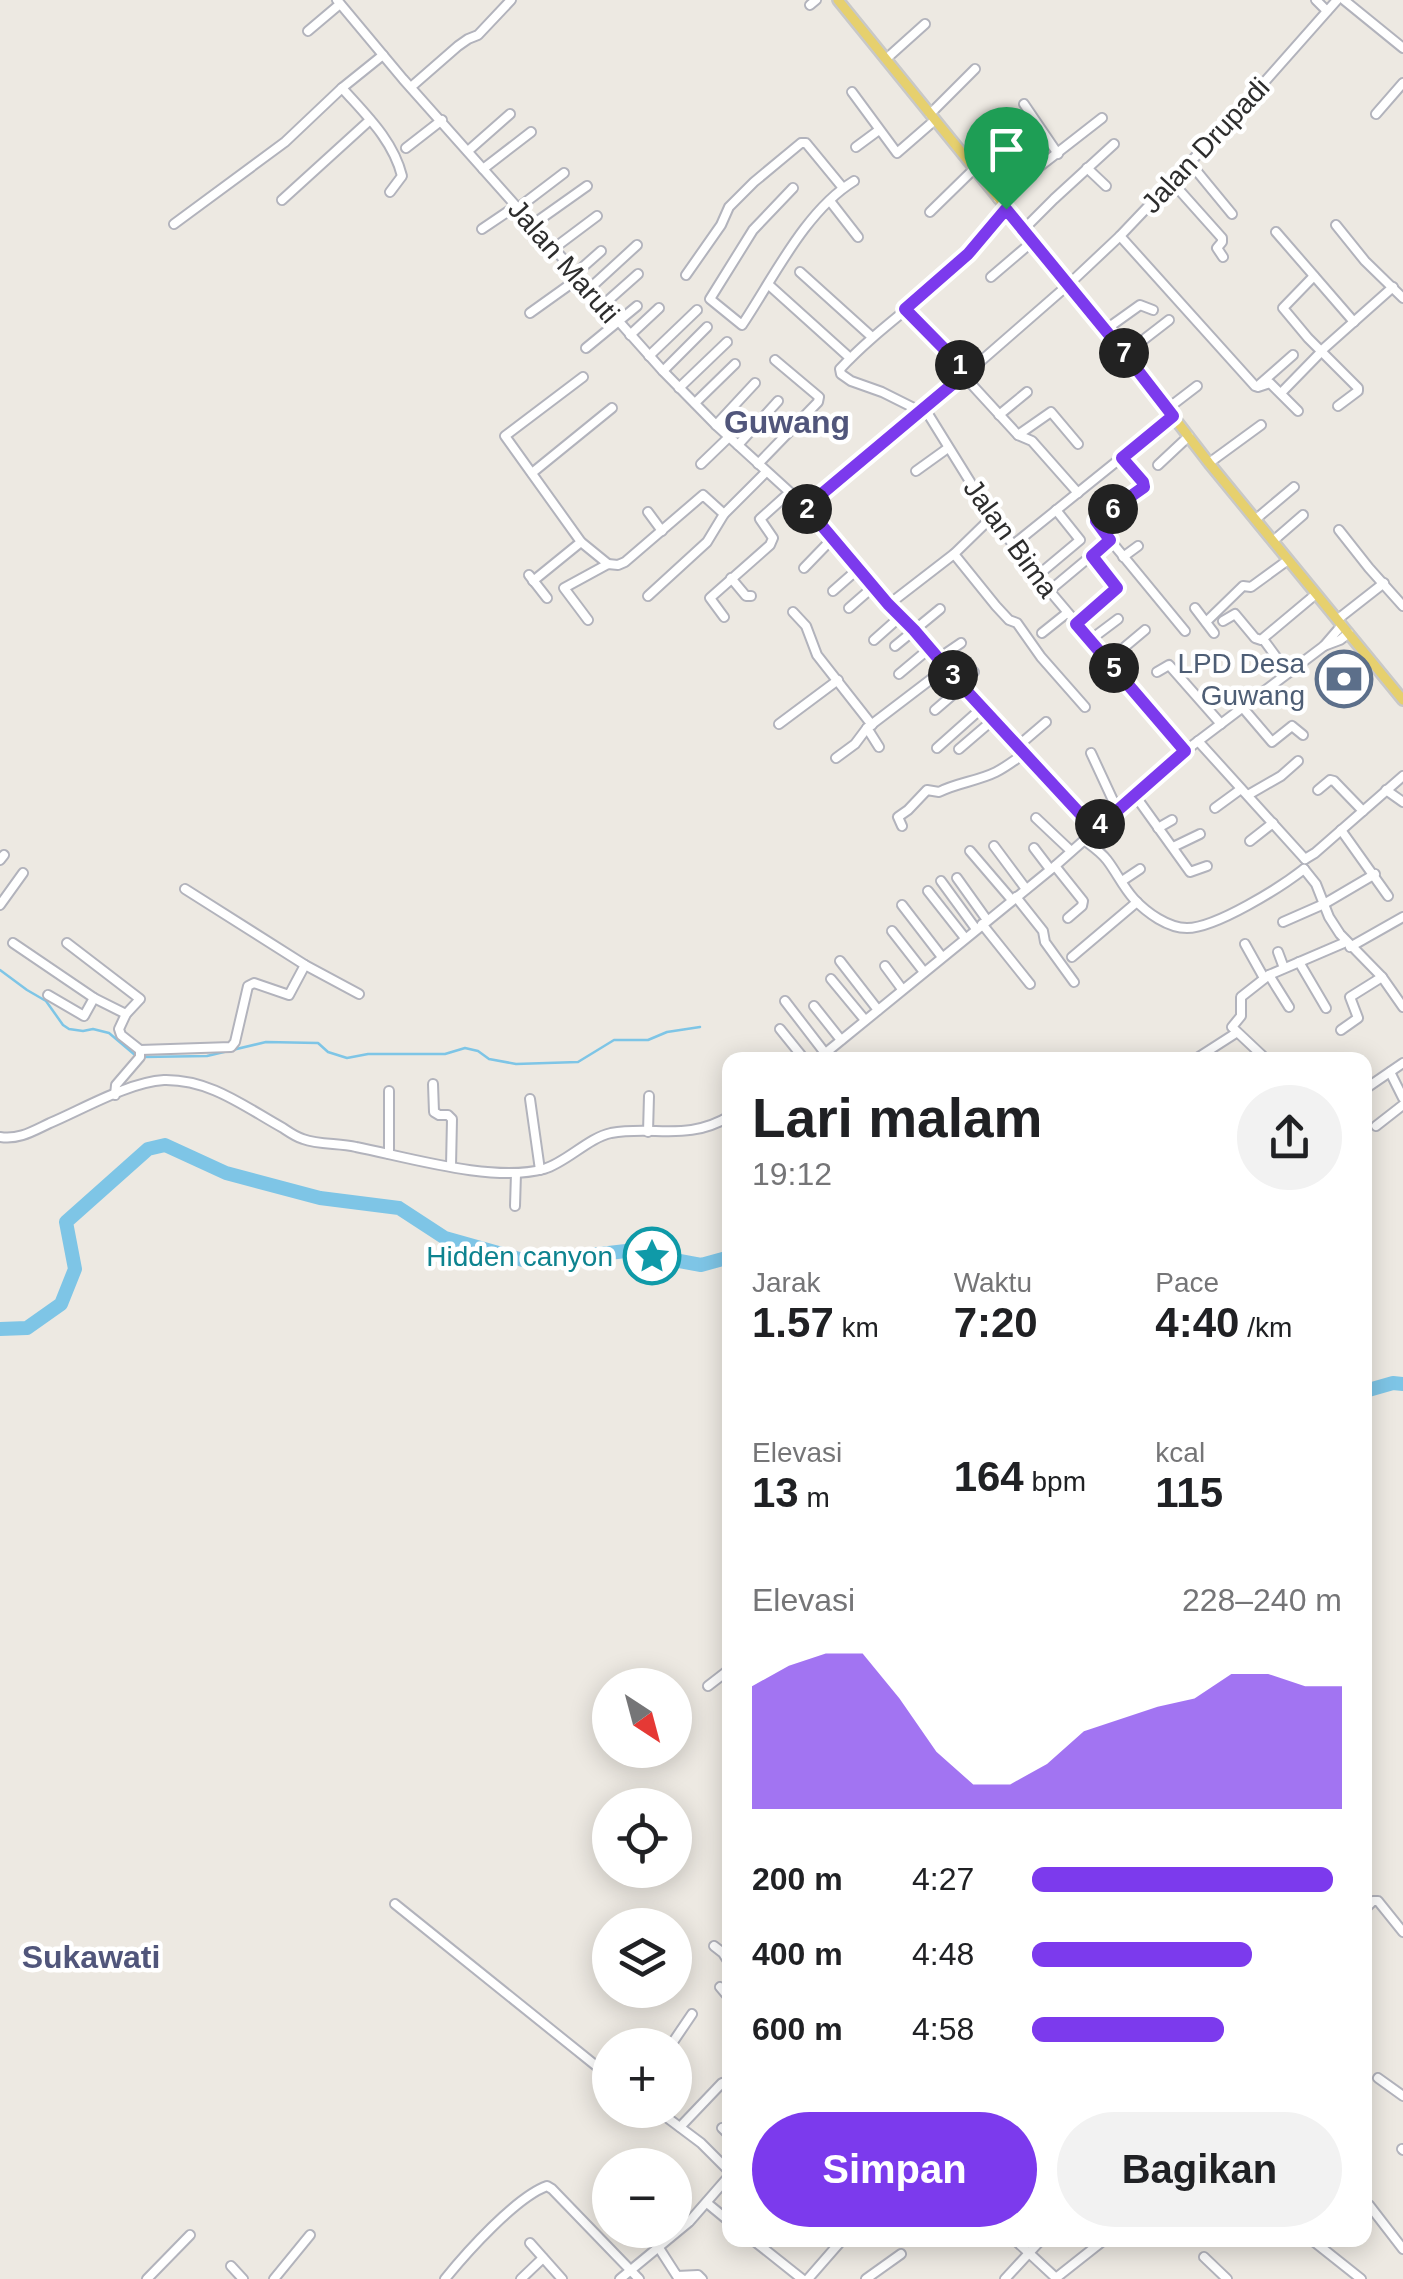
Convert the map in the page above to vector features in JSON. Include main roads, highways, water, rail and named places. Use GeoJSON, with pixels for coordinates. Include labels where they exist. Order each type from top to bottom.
{"type":"FeatureCollection","features":[{"type":"Feature","properties":{"kind":"main road"},"geometry":{"type":"LineString","coordinates":[[838,0],[1403,700]]}},
{"type":"Feature","properties":{"kind":"waterway"},"geometry":{"type":"LineString","coordinates":[[0,970],[46,1001],[69,1029],[109,1033],[135,1055]]}},
{"type":"Feature","properties":{"kind":"waterway"},"geometry":{"type":"LineString","coordinates":[[143,1057],[207,1056],[266,1042],[318,1043],[328,1052],[347,1058],[368,1054],[445,1054],[465,1048],[489,1059],[516,1064],[578,1062],[614,1040],[648,1040],[667,1032],[700,1027]]}},
{"type":"Feature","properties":{"kind":"waterway"},"geometry":{"type":"LineString","coordinates":[[0,1329],[27,1328],[61,1304],[75,1269],[66,1222],[148,1149],[165,1145],[226,1173],[320,1198],[399,1208],[445,1238],[530,1262],[626,1251],[701,1265],[722,1259]]}},
{"type":"Feature","properties":{"kind":"waterway"},"geometry":{"type":"LineString","coordinates":[[1372,1389],[1403,1384]]}},
{"type":"Feature","properties":{"kind":"place","name":"LPD Desa Guwang"},"geometry":{"type":"Point","coordinates":[1344,679]}},
{"type":"Feature","properties":{"kind":"place","name":"Hidden canyon"},"geometry":{"type":"Point","coordinates":[652,1256]}},
{"type":"Feature","properties":{"kind":"district","name":"Guwang"},"geometry":{"type":"Point","coordinates":[787,422]}},
{"type":"Feature","properties":{"kind":"district","name":"Sukawati"},"geometry":{"type":"Point","coordinates":[91,1957]}}]}
